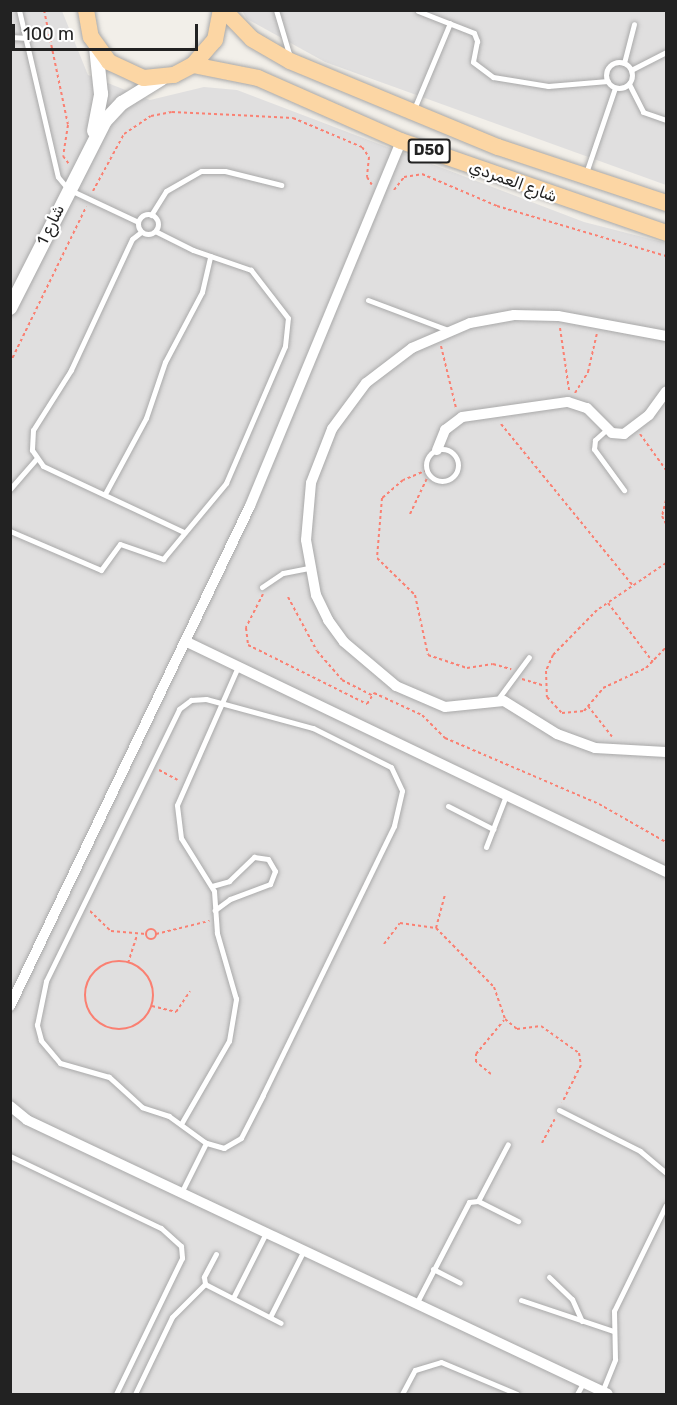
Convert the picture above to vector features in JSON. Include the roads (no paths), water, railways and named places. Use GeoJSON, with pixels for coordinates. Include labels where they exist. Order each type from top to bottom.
{"type":"FeatureCollection","features":[{"type":"Feature","properties":{"kind":"main road","name":"شارع العمردي"},"geometry":{"type":"LineString","coordinates":[[223,10],[252,39],[290,61],[412,113],[584,178],[666,203]]}},
{"type":"Feature","properties":{"kind":"main road"},"geometry":{"type":"LineString","coordinates":[[85,12],[96,47],[125,72],[163,78],[194,65],[215,40],[223,10]]}},
{"type":"Feature","properties":{"kind":"main road","name":"شارع العمردي"},"geometry":{"type":"LineString","coordinates":[[194,65],[258,78],[401,141],[666,233]]}},
{"type":"Feature","properties":{"kind":"street","name":"شارع 1"},"geometry":{"type":"LineString","coordinates":[[92,141],[101,94],[96,47]]}},
{"type":"Feature","properties":{"kind":"street","name":"شارع 1"},"geometry":{"type":"LineString","coordinates":[[10,308],[92,141],[122,103],[163,78]]}},
{"type":"Feature","properties":{"kind":"street"},"geometry":{"type":"LineString","coordinates":[[10,1006],[187,642],[281,436],[401,141]]}},
{"type":"Feature","properties":{"kind":"street"},"geometry":{"type":"LineString","coordinates":[[666,336],[558,316],[492,318],[438,336],[374,377],[332,429],[320,455],[306,511],[309,568],[328,620],[379,675],[429,704],[445,707],[498,699],[557,734],[622,752],[666,752]]}},
{"type":"Feature","properties":{"kind":"street"},"geometry":{"type":"LineString","coordinates":[[437,450],[445,430],[458,419],[492,412],[578,404],[594,414],[606,430],[624,434],[638,426],[666,392]]}},
{"type":"Feature","properties":{"kind":"street"},"geometry":{"type":"LineString","coordinates":[[187,642],[505,798],[666,872]]}},
{"type":"Feature","properties":{"kind":"street"},"geometry":{"type":"LineString","coordinates":[[10,1106],[27,1120]]}},
{"type":"Feature","properties":{"kind":"street"},"geometry":{"type":"LineString","coordinates":[[10,1116],[27,1120],[605,1393]]}},
{"type":"Feature","properties":{"kind":"lane"},"geometry":{"type":"LineString","coordinates":[[19,10],[28,38],[52,160],[68,189],[138,222],[141,232]]}},
{"type":"Feature","properties":{"kind":"lane"},"geometry":{"type":"LineString","coordinates":[[276,10],[287,36],[290,61]]}},
{"type":"Feature","properties":{"kind":"lane"},"geometry":{"type":"LineString","coordinates":[[418,11],[474,33],[474,65],[493,77],[548,86],[608,81],[615,88]]}},
{"type":"Feature","properties":{"kind":"lane"},"geometry":{"type":"LineString","coordinates":[[412,113],[450,23]]}},
{"type":"Feature","properties":{"kind":"lane"},"geometry":{"type":"LineString","coordinates":[[624,63],[633,24]]}},
{"type":"Feature","properties":{"kind":"lane"},"geometry":{"type":"LineString","coordinates":[[10,37],[28,38]]}},
{"type":"Feature","properties":{"kind":"lane"},"geometry":{"type":"LineString","coordinates":[[631,70],[666,52]]}},
{"type":"Feature","properties":{"kind":"lane"},"geometry":{"type":"LineString","coordinates":[[608,81],[610,67],[624,63]]}},
{"type":"Feature","properties":{"kind":"lane"},"geometry":{"type":"LineString","coordinates":[[624,63],[631,70]]}},
{"type":"Feature","properties":{"kind":"lane"},"geometry":{"type":"LineString","coordinates":[[631,70],[629,84],[643,112],[666,120]]}},
{"type":"Feature","properties":{"kind":"lane"},"geometry":{"type":"LineString","coordinates":[[615,88],[629,84]]}},
{"type":"Feature","properties":{"kind":"lane"},"geometry":{"type":"LineString","coordinates":[[584,178],[615,88]]}},
{"type":"Feature","properties":{"kind":"lane"},"geometry":{"type":"LineString","coordinates":[[138,222],[151,215],[166,191],[201,171],[225,171],[281,184]]}},
{"type":"Feature","properties":{"kind":"lane"},"geometry":{"type":"LineString","coordinates":[[151,215],[157,220],[155,231]]}},
{"type":"Feature","properties":{"kind":"lane"},"geometry":{"type":"LineString","coordinates":[[10,489],[36,459],[33,430],[71,369],[129,245],[141,232],[155,231],[210,256],[251,270],[285,310],[289,328],[226,483],[208,510],[184,532],[163,559],[120,544],[101,570],[10,531]]}},
{"type":"Feature","properties":{"kind":"lane"},"geometry":{"type":"LineString","coordinates":[[106,492],[146,418],[165,362],[202,292],[210,256]]}},
{"type":"Feature","properties":{"kind":"lane"},"geometry":{"type":"LineString","coordinates":[[368,300],[450,331]]}},
{"type":"Feature","properties":{"kind":"lane"},"geometry":{"type":"LineString","coordinates":[[606,430],[595,440],[594,449],[624,490]]}},
{"type":"Feature","properties":{"kind":"lane"},"geometry":{"type":"LineString","coordinates":[[437,450],[454,455],[457,472],[441,481],[428,472],[427,460],[437,450]]}},
{"type":"Feature","properties":{"kind":"lane"},"geometry":{"type":"LineString","coordinates":[[36,459],[184,532]]}},
{"type":"Feature","properties":{"kind":"lane"},"geometry":{"type":"LineString","coordinates":[[261,588],[284,573],[309,568]]}},
{"type":"Feature","properties":{"kind":"lane"},"geometry":{"type":"LineString","coordinates":[[498,699],[529,657]]}},
{"type":"Feature","properties":{"kind":"lane"},"geometry":{"type":"LineString","coordinates":[[181,1124],[220,1060],[235,1021],[234,978],[216,920],[212,886],[195,866],[181,838],[177,805],[184,783],[238,667]]}},
{"type":"Feature","properties":{"kind":"lane"},"geometry":{"type":"LineString","coordinates":[[199,698],[221,702],[305,724],[383,762],[397,774],[402,791],[394,826],[241,1138],[224,1148],[206,1143],[181,1124],[142,1107],[109,1077],[60,1063],[41,1040],[40,995],[151,766],[184,704],[199,698]]}},
{"type":"Feature","properties":{"kind":"lane"},"geometry":{"type":"LineString","coordinates":[[486,847],[505,798]]}},
{"type":"Feature","properties":{"kind":"lane"},"geometry":{"type":"LineString","coordinates":[[448,806],[493,829]]}},
{"type":"Feature","properties":{"kind":"lane"},"geometry":{"type":"LineString","coordinates":[[212,886],[229,881],[254,857],[268,859],[275,871],[270,884],[238,895],[215,910]]}},
{"type":"Feature","properties":{"kind":"lane"},"geometry":{"type":"LineString","coordinates":[[559,1110],[640,1151],[666,1173]]}},
{"type":"Feature","properties":{"kind":"lane"},"geometry":{"type":"LineString","coordinates":[[181,1192],[206,1143]]}},
{"type":"Feature","properties":{"kind":"lane"},"geometry":{"type":"LineString","coordinates":[[478,1201],[508,1144]]}},
{"type":"Feature","properties":{"kind":"lane"},"geometry":{"type":"LineString","coordinates":[[10,1156],[161,1228],[181,1246],[182,1258],[116,1395]]}},
{"type":"Feature","properties":{"kind":"lane"},"geometry":{"type":"LineString","coordinates":[[416,1304],[465,1204],[478,1201],[518,1221]]}},
{"type":"Feature","properties":{"kind":"lane"},"geometry":{"type":"LineString","coordinates":[[605,1393],[614,1366],[614,1311],[666,1205]]}},
{"type":"Feature","properties":{"kind":"lane"},"geometry":{"type":"LineString","coordinates":[[233,1299],[266,1233]]}},
{"type":"Feature","properties":{"kind":"lane"},"geometry":{"type":"LineString","coordinates":[[270,1317],[304,1250]]}},
{"type":"Feature","properties":{"kind":"lane"},"geometry":{"type":"LineString","coordinates":[[205,1284],[204,1278],[216,1254]]}},
{"type":"Feature","properties":{"kind":"lane"},"geometry":{"type":"LineString","coordinates":[[433,1269],[460,1282]]}},
{"type":"Feature","properties":{"kind":"lane"},"geometry":{"type":"LineString","coordinates":[[549,1277],[572,1299],[582,1321]]}},
{"type":"Feature","properties":{"kind":"lane"},"geometry":{"type":"LineString","coordinates":[[205,1284],[281,1323]]}},
{"type":"Feature","properties":{"kind":"lane"},"geometry":{"type":"LineString","coordinates":[[135,1395],[172,1317],[205,1284]]}},
{"type":"Feature","properties":{"kind":"lane"},"geometry":{"type":"LineString","coordinates":[[521,1300],[613,1331]]}},
{"type":"Feature","properties":{"kind":"lane"},"geometry":{"type":"LineString","coordinates":[[402,1395],[415,1370],[441,1362],[517,1395]]}},
{"type":"Feature","properties":{"kind":"lane"},"geometry":{"type":"LineString","coordinates":[[577,1395],[583,1383]]}}]}
